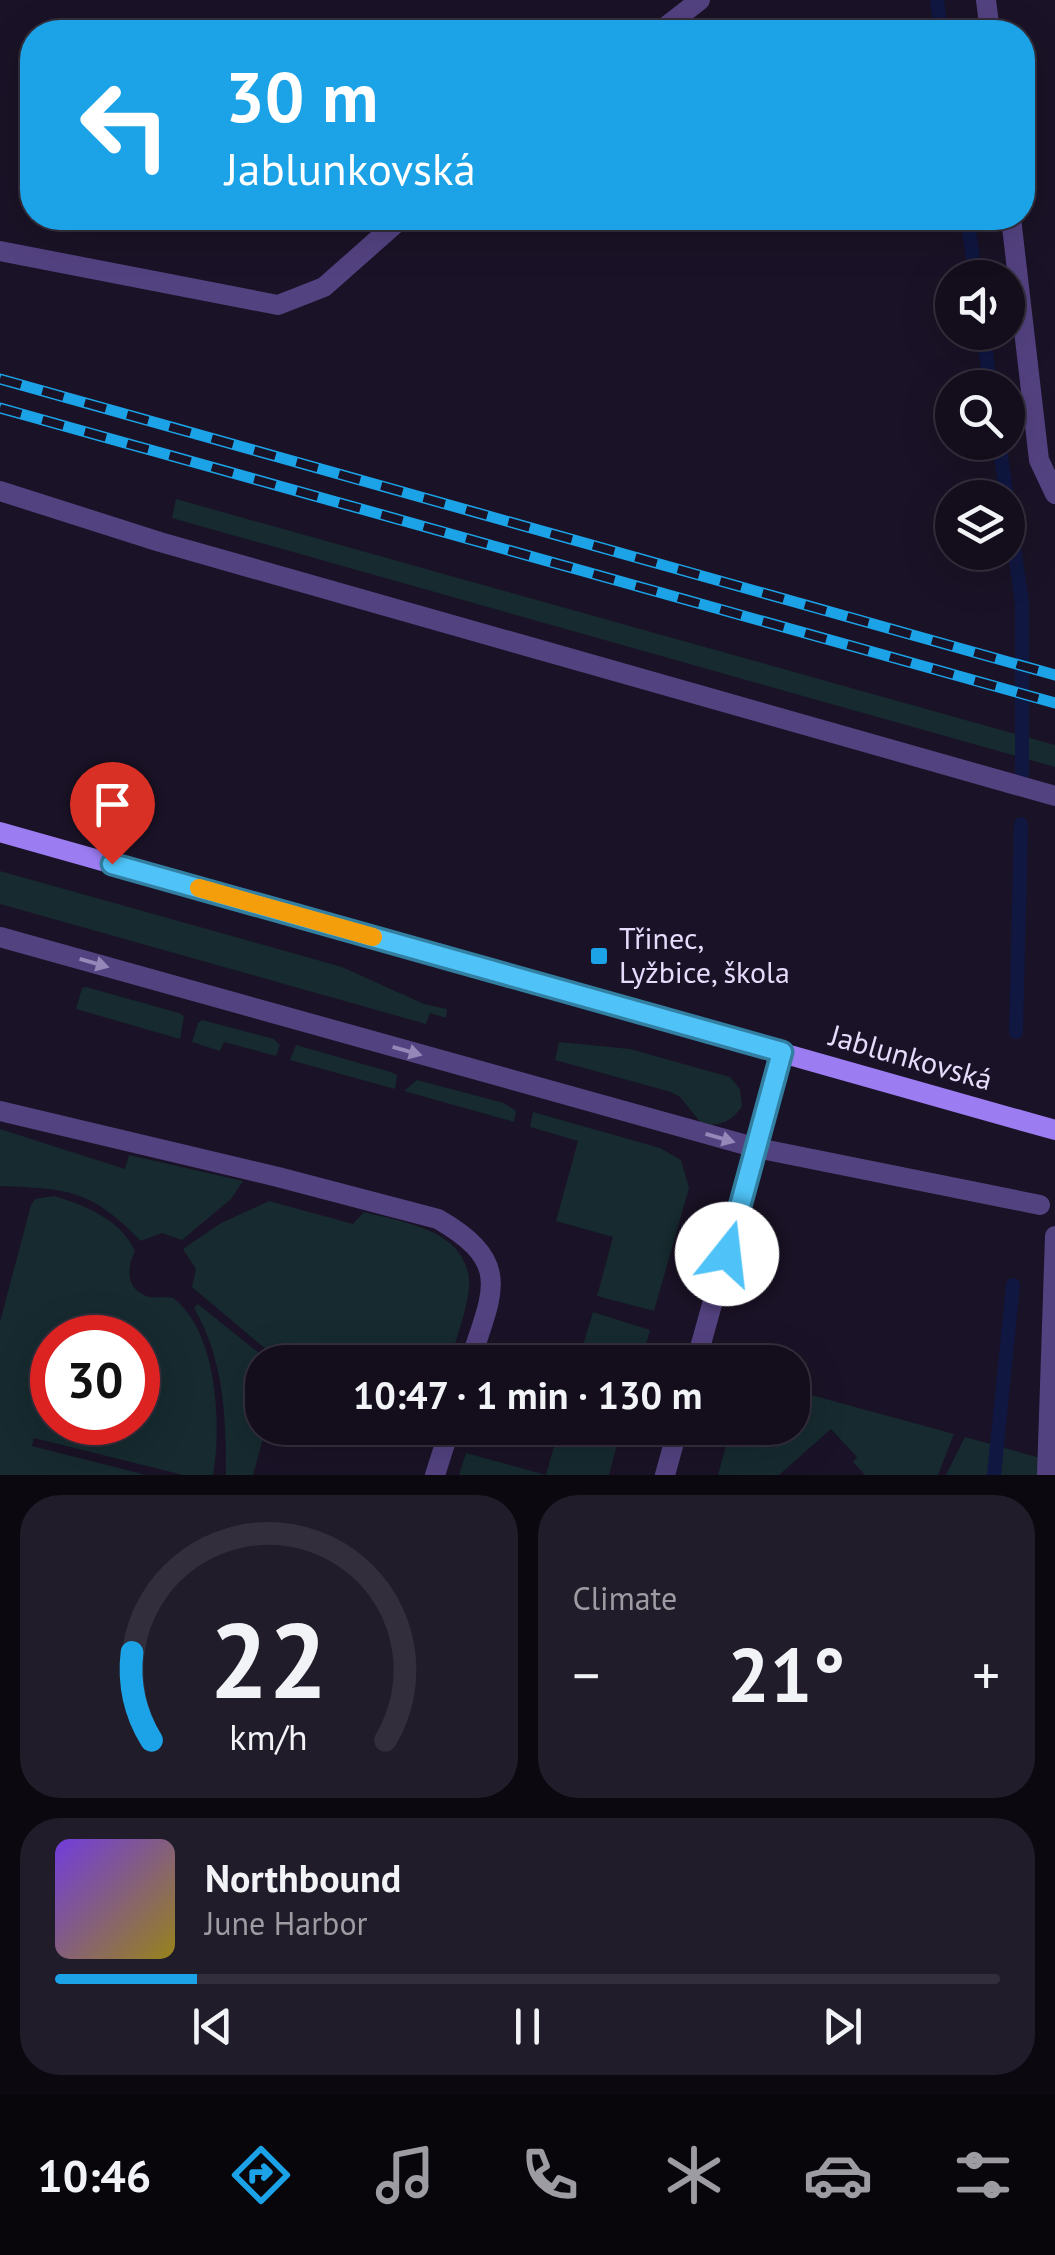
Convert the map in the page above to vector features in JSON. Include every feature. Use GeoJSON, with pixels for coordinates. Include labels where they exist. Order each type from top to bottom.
{"type":"FeatureCollection","features":[{"type":"Feature","properties":{"kind":"main road","name":"Jablunkovská"},"geometry":{"type":"LineString","coordinates":[[0,832],[1055,1130]]}},
{"type":"Feature","properties":{"kind":"street"},"geometry":{"type":"LineString","coordinates":[[674,20],[700,0]]}},
{"type":"Feature","properties":{"kind":"street"},"geometry":{"type":"LineString","coordinates":[[0,251],[278,305],[324,287],[388,230]]}},
{"type":"Feature","properties":{"kind":"street"},"geometry":{"type":"LineString","coordinates":[[1012,230],[1039,460],[1055,494]]}},
{"type":"Feature","properties":{"kind":"street"},"geometry":{"type":"LineString","coordinates":[[0,491],[179,547],[1055,796]]}},
{"type":"Feature","properties":{"kind":"street"},"geometry":{"type":"LineString","coordinates":[[0,937],[757,1148],[1047,1206]]}},
{"type":"Feature","properties":{"kind":"street"},"geometry":{"type":"LineString","coordinates":[[701,1345],[782,1052]]}},
{"type":"Feature","properties":{"kind":"street"},"geometry":{"type":"LineString","coordinates":[[0,1111],[438,1219],[461,1232],[483,1255],[492,1276],[475,1345]]}},
{"type":"Feature","properties":{"kind":"street"},"geometry":{"type":"LineString","coordinates":[[1047,1475],[1055,1236]]}},
{"type":"Feature","properties":{"kind":"street"},"geometry":{"type":"LineString","coordinates":[[435,1475],[445,1445]]}},
{"type":"Feature","properties":{"kind":"street"},"geometry":{"type":"LineString","coordinates":[[665,1475],[673,1445]]}},
{"type":"Feature","properties":{"kind":"green space"},"geometry":{"type":"Polygon","coordinates":[[[176,499],[1055,745],[1055,767],[172,518],[176,499]]]}},
{"type":"Feature","properties":{"kind":"green space"},"geometry":{"type":"Polygon","coordinates":[[[0,871],[342,967],[424,1004],[447,1009],[446,1018],[430,1013],[426,1024],[0,904],[0,871]]]}},
{"type":"Feature","properties":{"kind":"green space"},"geometry":{"type":"Polygon","coordinates":[[[82,988],[179,1013],[184,1016],[180,1039],[76,1009],[82,988]]]}},
{"type":"Feature","properties":{"kind":"green space"},"geometry":{"type":"Polygon","coordinates":[[[202,1020],[274,1039],[280,1045],[276,1056],[224,1042],[220,1051],[192,1042],[202,1020]]]}},
{"type":"Feature","properties":{"kind":"green space"},"geometry":{"type":"Polygon","coordinates":[[[559,1042],[630,1049],[730,1077],[740,1089],[742,1106],[725,1122],[702,1124],[671,1092],[555,1060],[559,1042]]]}},
{"type":"Feature","properties":{"kind":"green space"},"geometry":{"type":"Polygon","coordinates":[[[296,1045],[391,1072],[397,1075],[395,1089],[290,1060],[296,1045]]]}},
{"type":"Feature","properties":{"kind":"green space"},"geometry":{"type":"Polygon","coordinates":[[[417,1080],[504,1103],[516,1111],[514,1122],[404,1091],[417,1080]]]}},
{"type":"Feature","properties":{"kind":"green space"},"geometry":{"type":"Polygon","coordinates":[[[533,1112],[660,1148],[681,1160],[689,1188],[654,1311],[597,1296],[613,1237],[556,1221],[578,1141],[530,1127],[533,1112]]]}},
{"type":"Feature","properties":{"kind":"green space"},"geometry":{"type":"Polygon","coordinates":[[[0,1129],[125,1169],[129,1155],[243,1181],[231,1199],[182,1240],[162,1233],[141,1241],[107,1211],[77,1195],[0,1186],[0,1129]]]}},
{"type":"Feature","properties":{"kind":"green space"},"geometry":{"type":"Polygon","coordinates":[[[54,1196],[90,1209],[111,1222],[135,1251],[129,1270],[134,1288],[149,1297],[173,1298],[188,1313],[199,1332],[213,1380],[217,1431],[213,1475],[183,1475],[62,1445],[160,1445],[160,1315],[30,1315],[30,1445],[146,1475],[0,1475],[0,1322],[35,1199],[54,1196]]]}},
{"type":"Feature","properties":{"kind":"green space"},"geometry":{"type":"Polygon","coordinates":[[[269,1201],[353,1224],[364,1212],[429,1230],[456,1249],[465,1262],[469,1279],[455,1345],[261,1345],[192,1287],[196,1269],[183,1249],[221,1223],[269,1201]]]}},
{"type":"Feature","properties":{"kind":"green space"},"geometry":{"type":"Polygon","coordinates":[[[198,1304],[249,1345],[245,1345],[245,1445],[261,1445],[253,1475],[226,1475],[217,1368],[194,1308],[198,1304]]]}},
{"type":"Feature","properties":{"kind":"green space"},"geometry":{"type":"Polygon","coordinates":[[[593,1312],[650,1330],[646,1345],[583,1345],[593,1312]]]}},
{"type":"Feature","properties":{"kind":"green space"},"geometry":{"type":"Polygon","coordinates":[[[810,1395],[954,1434],[938,1475],[865,1475],[853,1462],[857,1457],[831,1429],[779,1475],[718,1475],[726,1445],[810,1445],[810,1395]]]}},
{"type":"Feature","properties":{"kind":"green space"},"geometry":{"type":"Polygon","coordinates":[[[965,1437],[1044,1459],[1043,1475],[946,1475],[965,1437]]]}},
{"type":"Feature","properties":{"kind":"green space"},"geometry":{"type":"Polygon","coordinates":[[[554,1445],[617,1445],[609,1475],[546,1475],[554,1445]]]}},
{"type":"Feature","properties":{"kind":"green space"},"geometry":{"type":"Polygon","coordinates":[[[466,1453],[546,1475],[459,1475],[466,1453]]]}},
{"type":"Feature","properties":{"kind":"waterway"},"geometry":{"type":"LineString","coordinates":[[937,0],[940,20]]}},
{"type":"Feature","properties":{"kind":"waterway"},"geometry":{"type":"LineString","coordinates":[[969,230],[973,260]]}},
{"type":"Feature","properties":{"kind":"waterway"},"geometry":{"type":"LineString","coordinates":[[986,350],[988,370]]}},
{"type":"Feature","properties":{"kind":"waterway"},"geometry":{"type":"LineString","coordinates":[[1002,460],[1004,480]]}},
{"type":"Feature","properties":{"kind":"waterway"},"geometry":{"type":"LineString","coordinates":[[1017,570],[1022,603],[1022,774]]}},
{"type":"Feature","properties":{"kind":"waterway"},"geometry":{"type":"LineString","coordinates":[[1016,1032],[1021,824]]}},
{"type":"Feature","properties":{"kind":"waterway"},"geometry":{"type":"LineString","coordinates":[[994,1475],[1013,1285]]}},
{"type":"Feature","properties":{"kind":"railway"},"geometry":{"type":"LineString","coordinates":[[0,379],[1055,675]]}},
{"type":"Feature","properties":{"kind":"railway"},"geometry":{"type":"LineString","coordinates":[[0,408],[1055,703]]}},
{"type":"Feature","properties":{"kind":"slow traffic"},"geometry":{"type":"LineString","coordinates":[[199,888],[373,937]]}},
{"type":"Feature","properties":{"kind":"place","name":"Třinec, Lyžbice, škola"},"geometry":{"type":"Point","coordinates":[599,956]}},
{"type":"Feature","properties":{"kind":"route"},"geometry":{"type":"LineString","coordinates":[[112,864],[782,1052],[727,1254]]}}]}
